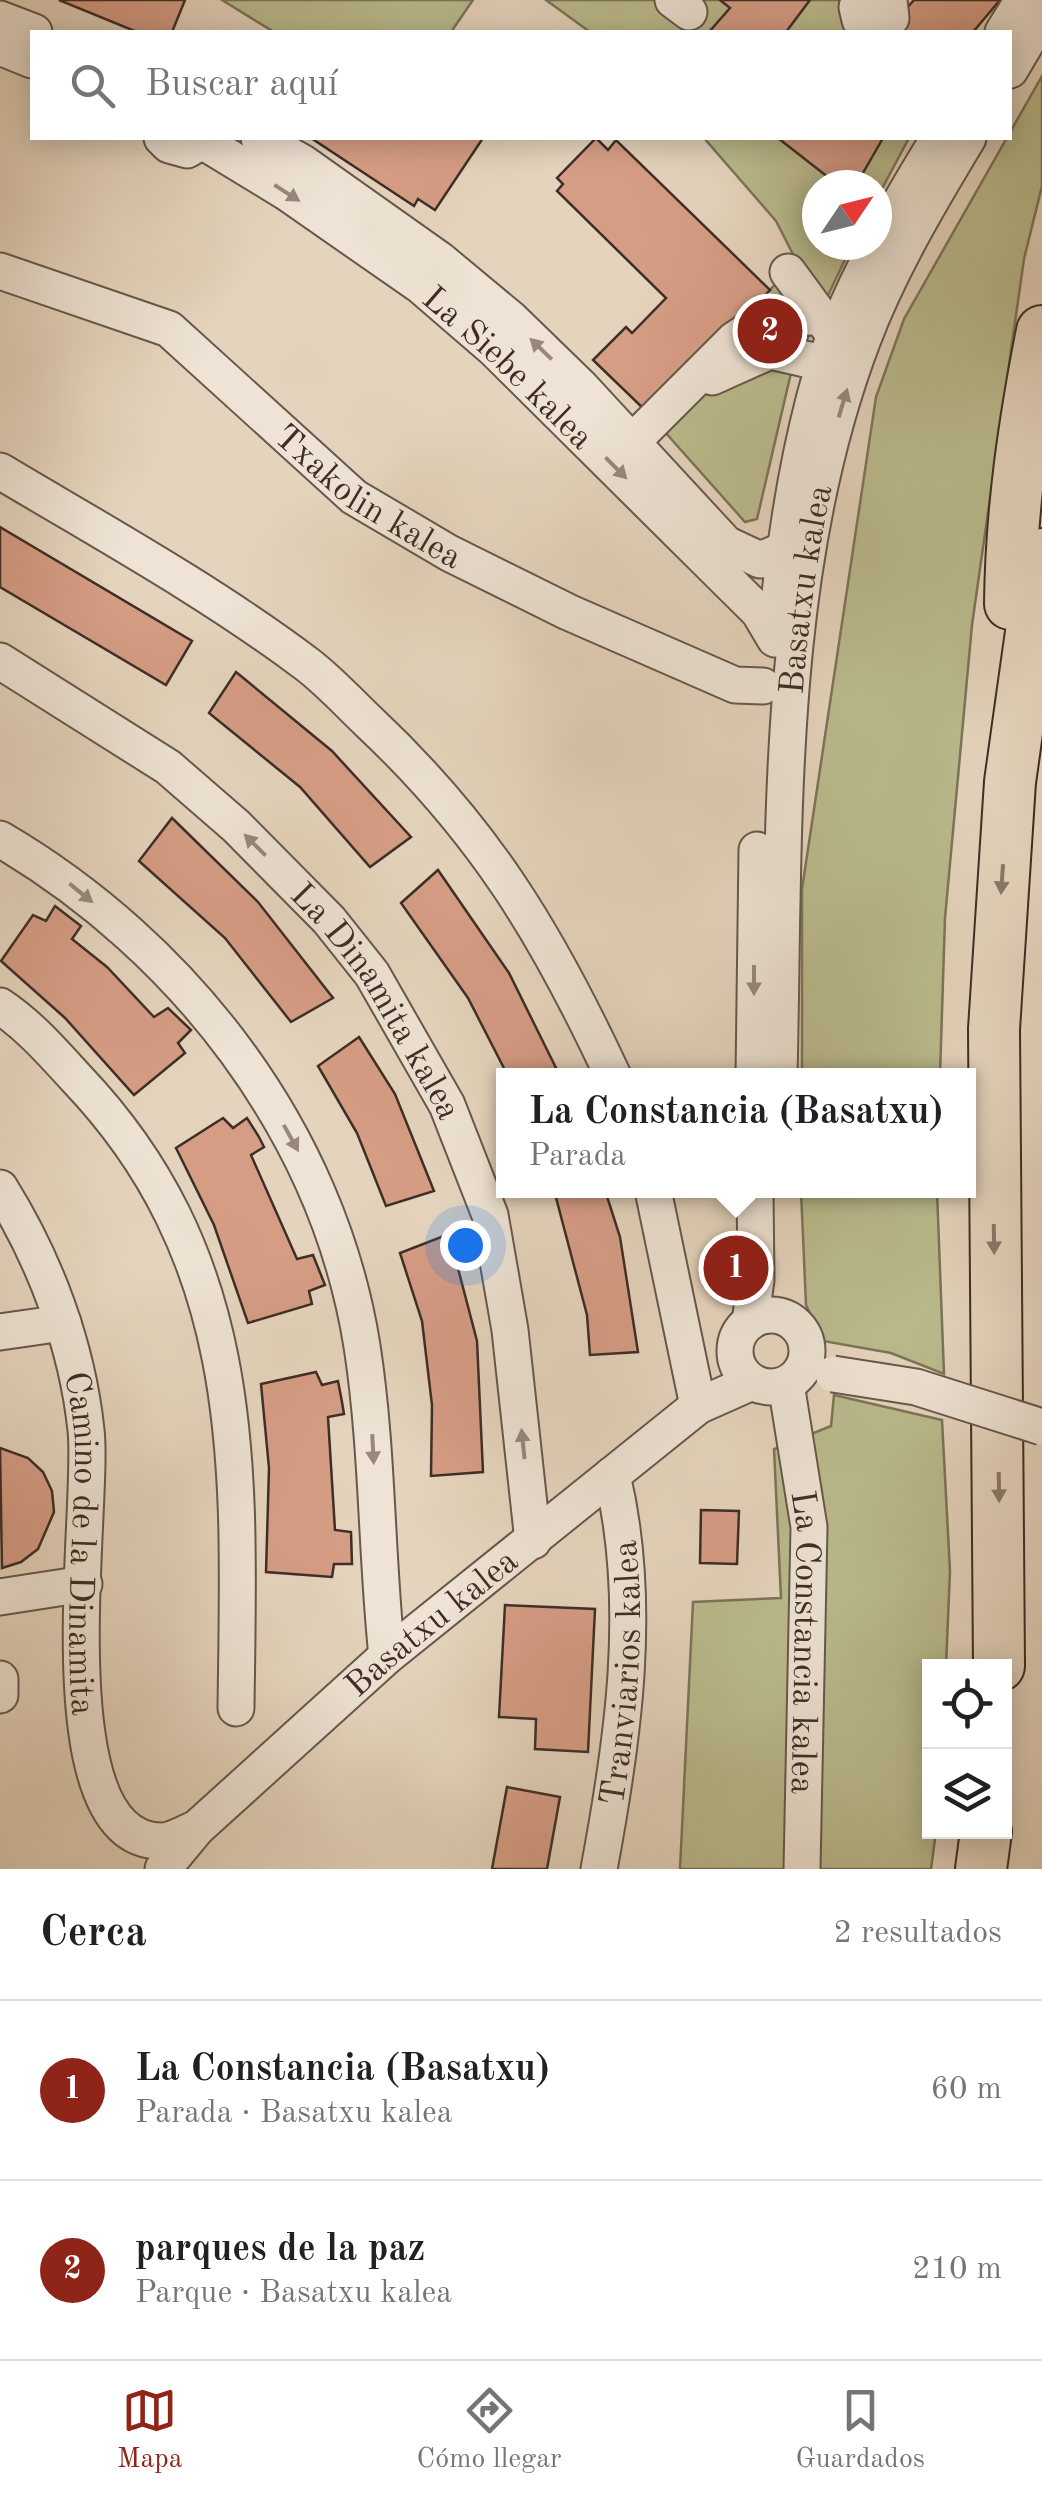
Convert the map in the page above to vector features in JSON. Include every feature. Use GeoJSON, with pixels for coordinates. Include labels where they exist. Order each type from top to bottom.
{"type":"FeatureCollection","features":[{"type":"Feature","properties":{"kind":"highway"},"geometry":{"type":"LineString","coordinates":[[999,1659],[994,1029],[1010,782],[1011,542],[1024,420],[1042,331]]}},
{"type":"Feature","properties":{"kind":"highway"},"geometry":{"type":"LineString","coordinates":[[1010,782],[1042,554]]}},
{"type":"Feature","properties":{"kind":"highway"},"geometry":{"type":"LineString","coordinates":[[982,1869],[985,1839]]}},
{"type":"Feature","properties":{"kind":"street"},"geometry":{"type":"LineString","coordinates":[[861,0],[857,13],[871,28],[889,21],[889,0]]}},
{"type":"Feature","properties":{"kind":"street"},"geometry":{"type":"LineString","coordinates":[[1004,30],[1023,0]]}},
{"type":"Feature","properties":{"kind":"street"},"geometry":{"type":"LineString","coordinates":[[1012,67],[1042,16]]}},
{"type":"Feature","properties":{"kind":"street"},"geometry":{"type":"LineString","coordinates":[[0,19],[30,30]]}},
{"type":"Feature","properties":{"kind":"street"},"geometry":{"type":"LineString","coordinates":[[0,47],[30,59]]}},
{"type":"Feature","properties":{"kind":"street"},"geometry":{"type":"LineString","coordinates":[[165,140],[178,149],[205,140]]}},
{"type":"Feature","properties":{"kind":"street","name":"La Siebe kalea"},"geometry":{"type":"LineString","coordinates":[[205,140],[421,286],[494,349],[773,615]]}},
{"type":"Feature","properties":{"kind":"street","name":"La Siebe kalea"},"geometry":{"type":"LineString","coordinates":[[263,140],[303,163],[440,260],[511,319],[726,544],[772,555]]}},
{"type":"Feature","properties":{"kind":"street","name":"Basatxu kalea"},"geometry":{"type":"LineString","coordinates":[[778,1068],[779,866],[773,615],[745,574],[750,565],[772,555],[814,397],[825,336],[866,271],[938,140]]}},
{"type":"Feature","properties":{"kind":"street","name":"Basatxu kalea"},"geometry":{"type":"LineString","coordinates":[[754,1068],[755,883],[773,615],[862,341],[967,140]]}},
{"type":"Feature","properties":{"kind":"street","name":"Txakolin kalea"},"geometry":{"type":"LineString","coordinates":[[0,271],[169,330],[354,497],[449,554],[568,612],[735,684],[763,686]]}},
{"type":"Feature","properties":{"kind":"street"},"geometry":{"type":"LineString","coordinates":[[788,272],[825,336]]}},
{"type":"Feature","properties":{"kind":"street"},"geometry":{"type":"LineString","coordinates":[[632,442],[734,340],[767,318],[825,336]]}},
{"type":"Feature","properties":{"kind":"street"},"geometry":{"type":"LineString","coordinates":[[712,377],[770,351],[825,336]]}},
{"type":"Feature","properties":{"kind":"street"},"geometry":{"type":"LineString","coordinates":[[0,471],[178,576],[310,667],[404,754],[498,866],[564,971],[608,1068]]}},
{"type":"Feature","properties":{"kind":"street","name":"La Dinamita kalea"},"geometry":{"type":"LineString","coordinates":[[0,661],[168,767],[236,826],[330,920],[372,974],[447,1105],[490,1214],[510,1330],[534,1541]]}},
{"type":"Feature","properties":{"kind":"street"},"geometry":{"type":"LineString","coordinates":[[0,839],[80,891],[154,954],[207,1011],[294,1140],[336,1246],[362,1343],[387,1656]]}},
{"type":"Feature","properties":{"kind":"street"},"geometry":{"type":"LineString","coordinates":[[0,1006],[23,1022],[110,1114],[160,1188],[196,1262],[223,1358],[239,1495],[236,1708]]}},
{"type":"Feature","properties":{"kind":"street","name":"Camino de la Dinamita"},"geometry":{"type":"LineString","coordinates":[[0,1188],[25,1228],[63,1322],[86,1429],[81,1702],[89,1761],[130,1852],[197,1828]]}},
{"type":"Feature","properties":{"kind":"street"},"geometry":{"type":"LineString","coordinates":[[654,1198],[706,1401]]}},
{"type":"Feature","properties":{"kind":"street"},"geometry":{"type":"LineString","coordinates":[[755,1198],[756,1280],[780,1364]]}},
{"type":"Feature","properties":{"kind":"street"},"geometry":{"type":"LineString","coordinates":[[776,1198],[773,1282],[780,1364]]}},
{"type":"Feature","properties":{"kind":"street"},"geometry":{"type":"LineString","coordinates":[[0,1332],[63,1322]]}},
{"type":"Feature","properties":{"kind":"street"},"geometry":{"type":"LineString","coordinates":[[780,1364],[916,1387],[1042,1427]]}},
{"type":"Feature","properties":{"kind":"street","name":"Basatxu kalea"},"geometry":{"type":"LineString","coordinates":[[163,1869],[197,1828],[387,1656],[706,1401],[780,1364]]}},
{"type":"Feature","properties":{"kind":"street","name":"La Constancia kalea"},"geometry":{"type":"LineString","coordinates":[[780,1364],[809,1527],[802,1869]]}},
{"type":"Feature","properties":{"kind":"street","name":"Tranviarios kalea"},"geometry":{"type":"LineString","coordinates":[[598,1869],[620,1754],[627,1601],[624,1524],[612,1475]]}},
{"type":"Feature","properties":{"kind":"street"},"geometry":{"type":"LineString","coordinates":[[0,1597],[84,1584]]}},
{"type":"Feature","properties":{"kind":"street"},"geometry":{"type":"LineString","coordinates":[[0,1679],[0,1695]]}},
{"type":"Feature","properties":{"kind":"green space"},"geometry":{"type":"Polygon","coordinates":[[[222,0],[473,0],[452,30],[271,30],[222,0]]]}},
{"type":"Feature","properties":{"kind":"green space"},"geometry":{"type":"Polygon","coordinates":[[[546,0],[842,0],[877,30],[587,30],[546,0]]]}},
{"type":"Feature","properties":{"kind":"green space"},"geometry":{"type":"Polygon","coordinates":[[[1042,76],[1042,186],[1024,259],[972,625],[945,918],[940,1068],[802,1068],[802,889],[876,397],[904,319],[1006,140],[1012,140],[1012,129],[1042,76]]]}},
{"type":"Feature","properties":{"kind":"green space"},"geometry":{"type":"Polygon","coordinates":[[[706,140],[908,140],[892,170],[802,170],[802,260],[845,260],[791,373],[757,519],[745,522],[649,414],[797,262],[776,221],[706,140]]]}},
{"type":"Feature","properties":{"kind":"green space"},"geometry":{"type":"Polygon","coordinates":[[[801,1198],[937,1198],[944,1374],[891,1353],[823,1341],[806,1305],[801,1198]]]}},
{"type":"Feature","properties":{"kind":"green space"},"geometry":{"type":"Polygon","coordinates":[[[834,1395],[942,1420],[950,1571],[946,1659],[922,1659],[922,1839],[935,1839],[931,1869],[680,1869],[693,1602],[781,1598],[774,1449],[831,1426],[834,1395]]]}},
{"type":"Feature","properties":{"kind":"building"},"geometry":{"type":"Polygon","coordinates":[[[59,0],[185,0],[173,30],[132,30],[59,0]]]}},
{"type":"Feature","properties":{"kind":"building"},"geometry":{"type":"Polygon","coordinates":[[[720,0],[810,0],[788,30],[711,30],[730,8],[720,0]]]}},
{"type":"Feature","properties":{"kind":"building"},"geometry":{"type":"Polygon","coordinates":[[[914,0],[1000,0],[975,30],[888,30],[914,0]]]}},
{"type":"Feature","properties":{"kind":"building"},"geometry":{"type":"Polygon","coordinates":[[[314,140],[482,140],[435,210],[418,199],[414,206],[314,140]]]}},
{"type":"Feature","properties":{"kind":"building"},"geometry":{"type":"Polygon","coordinates":[[[594,140],[608,150],[616,140],[770,290],[649,414],[593,360],[626,327],[632,333],[666,298],[557,191],[563,184],[557,178],[594,140]]]}},
{"type":"Feature","properties":{"kind":"building"},"geometry":{"type":"Polygon","coordinates":[[[781,140],[882,140],[865,170],[819,170],[781,140]]]}},
{"type":"Feature","properties":{"kind":"building"},"geometry":{"type":"Polygon","coordinates":[[[0,527],[192,641],[166,685],[0,587],[0,527]]]}},
{"type":"Feature","properties":{"kind":"building"},"geometry":{"type":"Polygon","coordinates":[[[236,672],[332,751],[411,837],[370,867],[300,787],[209,713],[236,672]]]}},
{"type":"Feature","properties":{"kind":"building"},"geometry":{"type":"Polygon","coordinates":[[[172,818],[258,902],[333,998],[291,1022],[225,938],[139,861],[172,818]]]}},
{"type":"Feature","properties":{"kind":"building"},"geometry":{"type":"Polygon","coordinates":[[[438,870],[509,973],[556,1068],[504,1068],[468,998],[401,903],[438,870]]]}},
{"type":"Feature","properties":{"kind":"building"},"geometry":{"type":"Polygon","coordinates":[[[55,906],[81,926],[72,939],[107,967],[154,1017],[168,1008],[191,1030],[178,1043],[185,1053],[134,1095],[65,1018],[1,961],[33,915],[46,921],[55,906]]]}},
{"type":"Feature","properties":{"kind":"building"},"geometry":{"type":"Polygon","coordinates":[[[359,1037],[395,1094],[434,1191],[386,1206],[357,1133],[318,1066],[359,1037]]]}},
{"type":"Feature","properties":{"kind":"building"},"geometry":{"type":"Polygon","coordinates":[[[223,1118],[233,1128],[247,1118],[259,1137],[264,1147],[251,1155],[297,1259],[313,1255],[325,1285],[309,1291],[312,1304],[248,1323],[214,1225],[176,1148],[223,1118]]]}},
{"type":"Feature","properties":{"kind":"building"},"geometry":{"type":"Polygon","coordinates":[[[556,1198],[608,1198],[620,1237],[638,1352],[590,1355],[587,1315],[556,1198]]]}},
{"type":"Feature","properties":{"kind":"building"},"geometry":{"type":"Polygon","coordinates":[[[449,1234],[477,1341],[483,1472],[431,1476],[432,1405],[422,1321],[400,1253],[449,1234]]]}},
{"type":"Feature","properties":{"kind":"building"},"geometry":{"type":"Polygon","coordinates":[[[316,1372],[322,1385],[338,1381],[342,1402],[344,1414],[328,1417],[335,1530],[351,1532],[352,1564],[334,1564],[332,1577],[266,1572],[269,1468],[261,1384],[316,1372]]]}},
{"type":"Feature","properties":{"kind":"building"},"geometry":{"type":"Polygon","coordinates":[[[0,1448],[28,1458],[43,1472],[52,1491],[54,1512],[38,1549],[21,1562],[2,1568],[0,1448]]]}},
{"type":"Feature","properties":{"kind":"building"},"geometry":{"type":"Polygon","coordinates":[[[701,1510],[739,1511],[737,1564],[700,1563],[701,1510]]]}},
{"type":"Feature","properties":{"kind":"building"},"geometry":{"type":"Polygon","coordinates":[[[505,1605],[595,1609],[588,1752],[535,1749],[536,1719],[499,1717],[505,1605]]]}},
{"type":"Feature","properties":{"kind":"building"},"geometry":{"type":"Polygon","coordinates":[[[507,1787],[560,1797],[547,1869],[492,1869],[507,1787]]]}},
{"type":"Feature","properties":{"kind":"place","name":"parques de la paz"},"geometry":{"type":"Point","coordinates":[770,331]}},
{"type":"Feature","properties":{"kind":"place","name":"La Constancia (Basatxu)"},"geometry":{"type":"Point","coordinates":[736,1268]}}]}
